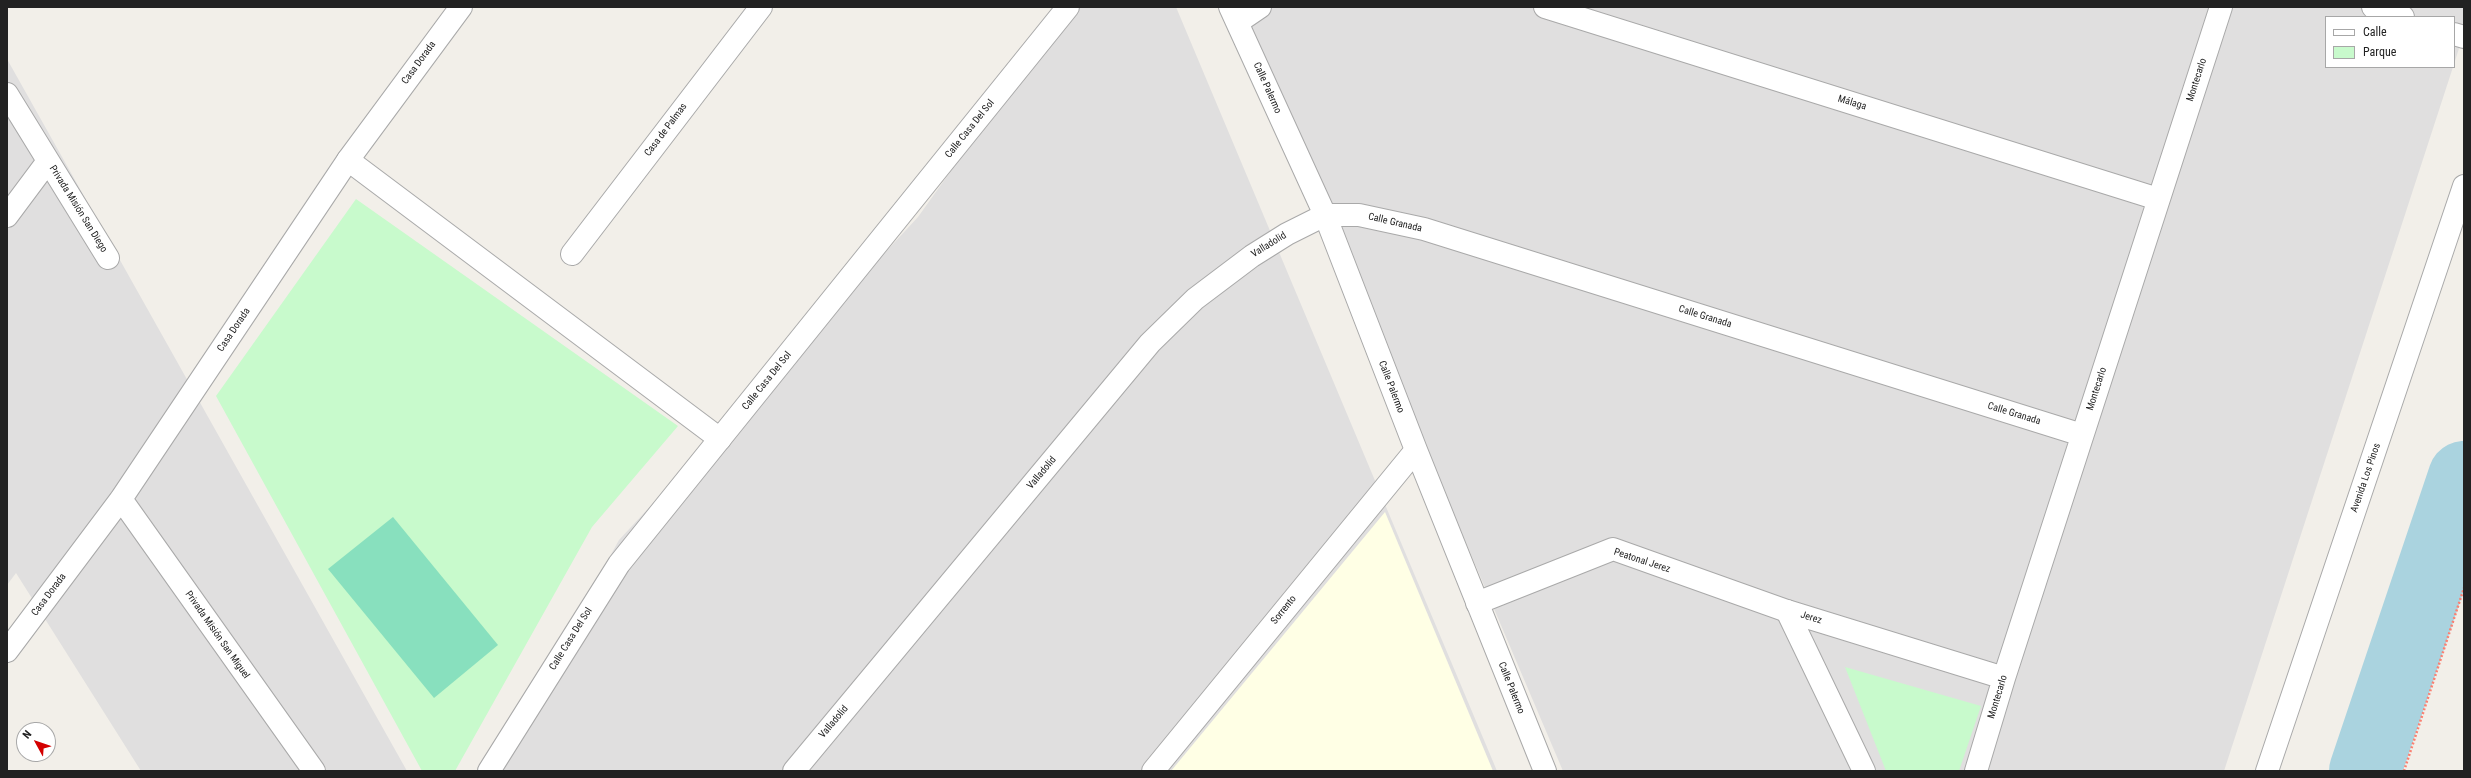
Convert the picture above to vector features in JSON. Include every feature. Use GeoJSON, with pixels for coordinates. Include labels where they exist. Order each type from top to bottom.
{"type":"FeatureCollection","features":[{"type":"Feature","properties":{"kind":"street","name":"Casa Dorada"},"geometry":{"type":"LineString","coordinates":[[7,651],[121,499],[348,160],[461,7]]}},
{"type":"Feature","properties":{"kind":"street","name":"Casa de Palmas"},"geometry":{"type":"LineString","coordinates":[[572,254],[761,7]]}},
{"type":"Feature","properties":{"kind":"street","name":"Calle Casa Del Sol"},"geometry":{"type":"LineString","coordinates":[[488,771],[618,564],[1068,7]]}},
{"type":"Feature","properties":{"kind":"street"},"geometry":{"type":"LineString","coordinates":[[1234,15],[1260,7]]}},
{"type":"Feature","properties":{"kind":"street","name":"Málaga"},"geometry":{"type":"LineString","coordinates":[[1545,7],[2158,199]]}},
{"type":"Feature","properties":{"kind":"street","name":"Montecarlo"},"geometry":{"type":"LineString","coordinates":[[1976,771],[2004,678],[2221,7]]}},
{"type":"Feature","properties":{"kind":"street"},"geometry":{"type":"LineString","coordinates":[[2373,7],[2400,16]]}},
{"type":"Feature","properties":{"kind":"street","name":"Calle Palermo"},"geometry":{"type":"LineString","coordinates":[[1234,15],[1325,215],[1416,450],[1545,771]]}},
{"type":"Feature","properties":{"kind":"street","name":"Privada Misión San Diego"},"geometry":{"type":"LineString","coordinates":[[7,94],[108,258]]}},
{"type":"Feature","properties":{"kind":"street"},"geometry":{"type":"LineString","coordinates":[[348,160],[720,439]]}},
{"type":"Feature","properties":{"kind":"street"},"geometry":{"type":"LineString","coordinates":[[7,216],[48,161]]}},
{"type":"Feature","properties":{"kind":"street","name":"Avenida Los Pinos"},"geometry":{"type":"LineString","coordinates":[[2267,771],[2464,186]]}},
{"type":"Feature","properties":{"kind":"street","name":"Calle Granada"},"geometry":{"type":"LineString","coordinates":[[1325,215],[1359,215],[1424,229],[2082,435]]}},
{"type":"Feature","properties":{"kind":"street","name":"Valladolid"},"geometry":{"type":"LineString","coordinates":[[794,771],[1150,343],[1195,299],[1252,256],[1287,234],[1325,215]]}},
{"type":"Feature","properties":{"kind":"street","name":"Sorrento"},"geometry":{"type":"LineString","coordinates":[[1153,771],[1416,450]]}},
{"type":"Feature","properties":{"kind":"street","name":"Privada Misión San Miguel"},"geometry":{"type":"LineString","coordinates":[[121,499],[314,771]]}},
{"type":"Feature","properties":{"kind":"street","name":"Peatonal Jerez"},"geometry":{"type":"LineString","coordinates":[[1477,604],[1612,550],[1787,611]]}},
{"type":"Feature","properties":{"kind":"street","name":"Jerez"},"geometry":{"type":"LineString","coordinates":[[1787,611],[2004,678]]}},
{"type":"Feature","properties":{"kind":"street","name":"Jerez"},"geometry":{"type":"LineString","coordinates":[[1787,611],[1864,771]]}},
{"type":"Feature","properties":{"kind":"path"},"geometry":{"type":"LineString","coordinates":[[2404,771],[2464,588]]}},
{"type":"Feature","properties":{"kind":"shaded area"},"geometry":{"type":"Polygon","coordinates":[[[1068,7],[1176,7],[1497,771],[491,771],[619,540],[918,217],[1068,7]]]}},
{"type":"Feature","properties":{"kind":"shaded area"},"geometry":{"type":"Polygon","coordinates":[[[1238,7],[2464,7],[2464,33],[2455,61],[2455,16],[2325,16],[2325,68],[2453,68],[2224,771],[1563,771],[1238,7]]]}},
{"type":"Feature","properties":{"kind":"shaded area"},"geometry":{"type":"Polygon","coordinates":[[[7,59],[407,771],[141,771],[16,573],[7,585],[7,59]]]}},
{"type":"Feature","properties":{"kind":"shaded area"},"geometry":{"type":"Polygon","coordinates":[[[1385,512],[1493,771],[1171,771],[1385,512]]]}},
{"type":"Feature","properties":{"kind":"green space"},"geometry":{"type":"Polygon","coordinates":[[[356,199],[678,426],[592,527],[455,771],[422,771],[216,396],[356,199]]]}},
{"type":"Feature","properties":{"kind":"green space"},"geometry":{"type":"Polygon","coordinates":[[[393,517],[498,645],[434,698],[328,569],[393,517]]]}},
{"type":"Feature","properties":{"kind":"green space"},"geometry":{"type":"Polygon","coordinates":[[[1845,667],[1981,706],[1959,771],[1886,771],[1845,667]]]}},
{"type":"Feature","properties":{"kind":"waterway"},"geometry":{"type":"LineString","coordinates":[[2365,771],[2464,477]]}}]}
